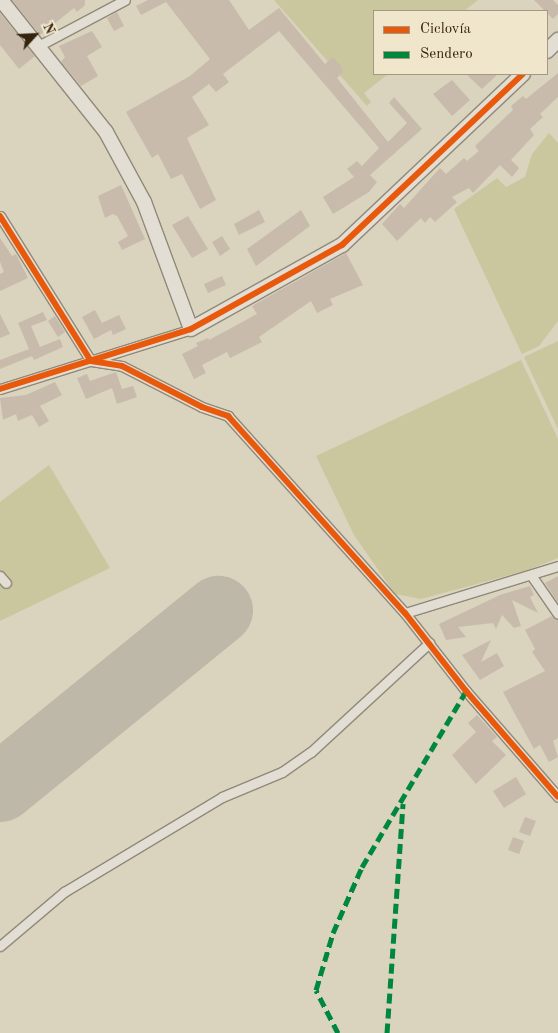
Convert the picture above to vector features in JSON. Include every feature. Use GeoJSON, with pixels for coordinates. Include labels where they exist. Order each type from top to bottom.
{"type":"FeatureCollection","features":[{"type":"Feature","properties":{"kind":"street"},"geometry":{"type":"LineString","coordinates":[[1,0],[40,45],[106,132],[139,193],[191,330]]}},
{"type":"Feature","properties":{"kind":"street"},"geometry":{"type":"LineString","coordinates":[[40,45],[125,0]]}},
{"type":"Feature","properties":{"kind":"street"},"geometry":{"type":"LineString","coordinates":[[548,50],[558,40]]}},
{"type":"Feature","properties":{"kind":"street"},"geometry":{"type":"LineString","coordinates":[[0,388],[191,330],[342,245],[522,75]]}},
{"type":"Feature","properties":{"kind":"street"},"geometry":{"type":"LineString","coordinates":[[0,216],[91,361],[122,366],[202,407],[228,416],[405,613],[558,797]]}},
{"type":"Feature","properties":{"kind":"street"},"geometry":{"type":"LineString","coordinates":[[405,613],[558,566]]}},
{"type":"Feature","properties":{"kind":"street"},"geometry":{"type":"LineString","coordinates":[[530,575],[558,614]]}},
{"type":"Feature","properties":{"kind":"street"},"geometry":{"type":"LineString","coordinates":[[0,946],[64,892],[222,797],[282,772],[311,752],[429,643]]}},
{"type":"Feature","properties":{"kind":"shaded area"},"geometry":{"type":"Polygon","coordinates":[[[274,0],[478,0],[465,10],[373,10],[373,75],[387,75],[364,93],[371,102],[367,106],[274,0]]]}},
{"type":"Feature","properties":{"kind":"shaded area"},"geometry":{"type":"Polygon","coordinates":[[[549,133],[558,143],[558,321],[539,346],[522,354],[454,209],[497,178],[506,187],[525,177],[532,154],[549,133]]]}},
{"type":"Feature","properties":{"kind":"shaded area"},"geometry":{"type":"Polygon","coordinates":[[[558,341],[558,429],[524,357],[558,341]]]}},
{"type":"Feature","properties":{"kind":"shaded area"},"geometry":{"type":"Polygon","coordinates":[[[521,360],[558,439],[558,558],[528,570],[421,599],[395,594],[354,535],[316,456],[521,360]]]}},
{"type":"Feature","properties":{"kind":"shaded area"},"geometry":{"type":"Polygon","coordinates":[[[49,465],[110,568],[0,621],[0,502],[49,465]]]}},
{"type":"Feature","properties":{"kind":"building"},"geometry":{"type":"Polygon","coordinates":[[[12,0],[85,0],[85,5],[77,12],[74,8],[40,35],[12,0]]]}},
{"type":"Feature","properties":{"kind":"building"},"geometry":{"type":"Polygon","coordinates":[[[148,0],[229,0],[249,30],[279,8],[325,64],[333,57],[342,67],[343,72],[337,78],[388,142],[407,123],[389,103],[394,97],[422,129],[370,175],[377,182],[369,192],[333,214],[323,197],[354,177],[347,169],[357,161],[362,166],[379,148],[279,31],[223,74],[229,82],[216,92],[209,84],[192,97],[209,125],[187,138],[216,200],[200,209],[182,174],[171,179],[158,154],[152,158],[126,112],[190,76],[210,59],[166,2],[141,15],[136,6],[148,0]]]}},
{"type":"Feature","properties":{"kind":"building"},"geometry":{"type":"Polygon","coordinates":[[[534,0],[553,0],[558,5],[558,14],[553,19],[548,14],[548,10],[544,10],[534,0]]]}},
{"type":"Feature","properties":{"kind":"building"},"geometry":{"type":"Polygon","coordinates":[[[117,12],[124,26],[114,31],[107,18],[117,12]]]}},
{"type":"Feature","properties":{"kind":"building"},"geometry":{"type":"Polygon","coordinates":[[[0,13],[35,56],[19,69],[0,45],[0,13]]]}},
{"type":"Feature","properties":{"kind":"building"},"geometry":{"type":"Polygon","coordinates":[[[92,31],[102,47],[87,56],[98,76],[81,86],[61,62],[65,57],[59,46],[92,31]]]}},
{"type":"Feature","properties":{"kind":"building"},"geometry":{"type":"Polygon","coordinates":[[[558,73],[558,97],[540,114],[543,117],[530,129],[534,135],[511,160],[519,168],[512,177],[500,165],[473,193],[469,188],[452,197],[457,202],[435,222],[430,217],[425,223],[421,218],[397,241],[382,224],[400,204],[404,208],[440,168],[446,174],[464,158],[467,161],[479,151],[475,146],[513,110],[511,106],[523,96],[526,99],[558,73]]]}},
{"type":"Feature","properties":{"kind":"building"},"geometry":{"type":"Polygon","coordinates":[[[467,75],[497,75],[482,89],[467,75]]]}},
{"type":"Feature","properties":{"kind":"building"},"geometry":{"type":"Polygon","coordinates":[[[452,80],[470,100],[452,116],[433,94],[452,80]]]}},
{"type":"Feature","properties":{"kind":"building"},"geometry":{"type":"Polygon","coordinates":[[[121,185],[145,239],[122,250],[118,242],[128,236],[117,216],[113,214],[105,218],[98,196],[121,185]]]}},
{"type":"Feature","properties":{"kind":"building"},"geometry":{"type":"Polygon","coordinates":[[[259,210],[265,222],[239,235],[234,224],[259,210]]]}},
{"type":"Feature","properties":{"kind":"building"},"geometry":{"type":"Polygon","coordinates":[[[301,210],[310,226],[256,266],[247,249],[301,210]]]}},
{"type":"Feature","properties":{"kind":"building"},"geometry":{"type":"Polygon","coordinates":[[[188,216],[208,249],[192,258],[172,225],[188,216]]]}},
{"type":"Feature","properties":{"kind":"building"},"geometry":{"type":"Polygon","coordinates":[[[222,236],[230,249],[220,256],[212,242],[222,236]]]}},
{"type":"Feature","properties":{"kind":"building"},"geometry":{"type":"Polygon","coordinates":[[[0,238],[12,256],[16,254],[28,278],[0,291],[0,274],[4,272],[0,262],[0,238]]]}},
{"type":"Feature","properties":{"kind":"building"},"geometry":{"type":"Polygon","coordinates":[[[346,253],[363,285],[330,299],[333,305],[317,313],[311,301],[259,337],[262,342],[230,358],[227,352],[202,365],[206,373],[194,379],[182,354],[198,346],[196,343],[208,338],[209,340],[257,314],[252,306],[346,253]]]}},
{"type":"Feature","properties":{"kind":"building"},"geometry":{"type":"Polygon","coordinates":[[[222,276],[226,285],[208,293],[204,284],[222,276]]]}},
{"type":"Feature","properties":{"kind":"building"},"geometry":{"type":"Polygon","coordinates":[[[95,310],[102,323],[119,315],[126,329],[113,335],[111,330],[94,339],[82,317],[95,310]]]}},
{"type":"Feature","properties":{"kind":"building"},"geometry":{"type":"Polygon","coordinates":[[[43,312],[47,320],[31,326],[40,347],[60,339],[63,347],[34,360],[32,356],[0,369],[0,360],[29,349],[18,323],[43,312]]]}},
{"type":"Feature","properties":{"kind":"building"},"geometry":{"type":"Polygon","coordinates":[[[0,314],[10,334],[0,338],[0,314]]]}},
{"type":"Feature","properties":{"kind":"building"},"geometry":{"type":"Polygon","coordinates":[[[55,316],[65,332],[58,337],[48,321],[55,316]]]}},
{"type":"Feature","properties":{"kind":"building"},"geometry":{"type":"Polygon","coordinates":[[[116,372],[122,389],[133,386],[137,397],[117,404],[112,388],[86,399],[77,378],[87,374],[90,381],[116,372]]]}},
{"type":"Feature","properties":{"kind":"building"},"geometry":{"type":"Polygon","coordinates":[[[55,382],[62,395],[40,406],[49,421],[39,427],[32,415],[18,421],[16,414],[3,420],[0,398],[26,395],[55,382]]]}},
{"type":"Feature","properties":{"kind":"building"},"geometry":{"type":"Polygon","coordinates":[[[558,576],[558,603],[545,583],[558,576]]]}},
{"type":"Feature","properties":{"kind":"building"},"geometry":{"type":"Polygon","coordinates":[[[530,586],[534,595],[530,597],[538,613],[512,600],[521,626],[514,628],[502,615],[496,629],[493,623],[458,627],[466,637],[446,640],[439,624],[500,595],[530,586]]]}},
{"type":"Feature","properties":{"kind":"building"},"geometry":{"type":"Polygon","coordinates":[[[552,616],[558,620],[558,738],[553,741],[558,757],[549,762],[540,745],[534,749],[503,692],[545,671],[532,652],[535,649],[525,630],[552,616]]]}},
{"type":"Feature","properties":{"kind":"building"},"geometry":{"type":"Polygon","coordinates":[[[491,640],[481,662],[497,653],[504,666],[480,680],[462,655],[491,640]]]}},
{"type":"Feature","properties":{"kind":"building"},"geometry":{"type":"Polygon","coordinates":[[[477,715],[497,737],[492,741],[506,755],[476,784],[452,755],[476,732],[468,723],[477,715]]]}},
{"type":"Feature","properties":{"kind":"building"},"geometry":{"type":"Polygon","coordinates":[[[516,777],[526,794],[504,808],[493,791],[516,777]]]}},
{"type":"Feature","properties":{"kind":"building"},"geometry":{"type":"Polygon","coordinates":[[[525,817],[536,821],[530,836],[519,832],[525,817]]]}},
{"type":"Feature","properties":{"kind":"building"},"geometry":{"type":"Polygon","coordinates":[[[513,837],[524,841],[519,854],[508,850],[513,837]]]}},
{"type":"Feature","properties":{"kind":"runway"},"geometry":{"type":"LineString","coordinates":[[0,787],[218,610]]}},
{"type":"Feature","properties":{"kind":"marked path"},"geometry":{"type":"LineString","coordinates":[[338,1033],[316,990],[333,933],[362,867],[466,691]]}},
{"type":"Feature","properties":{"kind":"marked path"},"geometry":{"type":"LineString","coordinates":[[387,1033],[403,804]]}},
{"type":"Feature","properties":{"kind":"cycle path"},"geometry":{"type":"LineString","coordinates":[[0,389],[191,329],[342,245],[522,75]]}},
{"type":"Feature","properties":{"kind":"cycle path"},"geometry":{"type":"LineString","coordinates":[[0,216],[91,361],[122,366],[202,407],[228,416],[405,613],[466,691],[558,797]]}}]}
